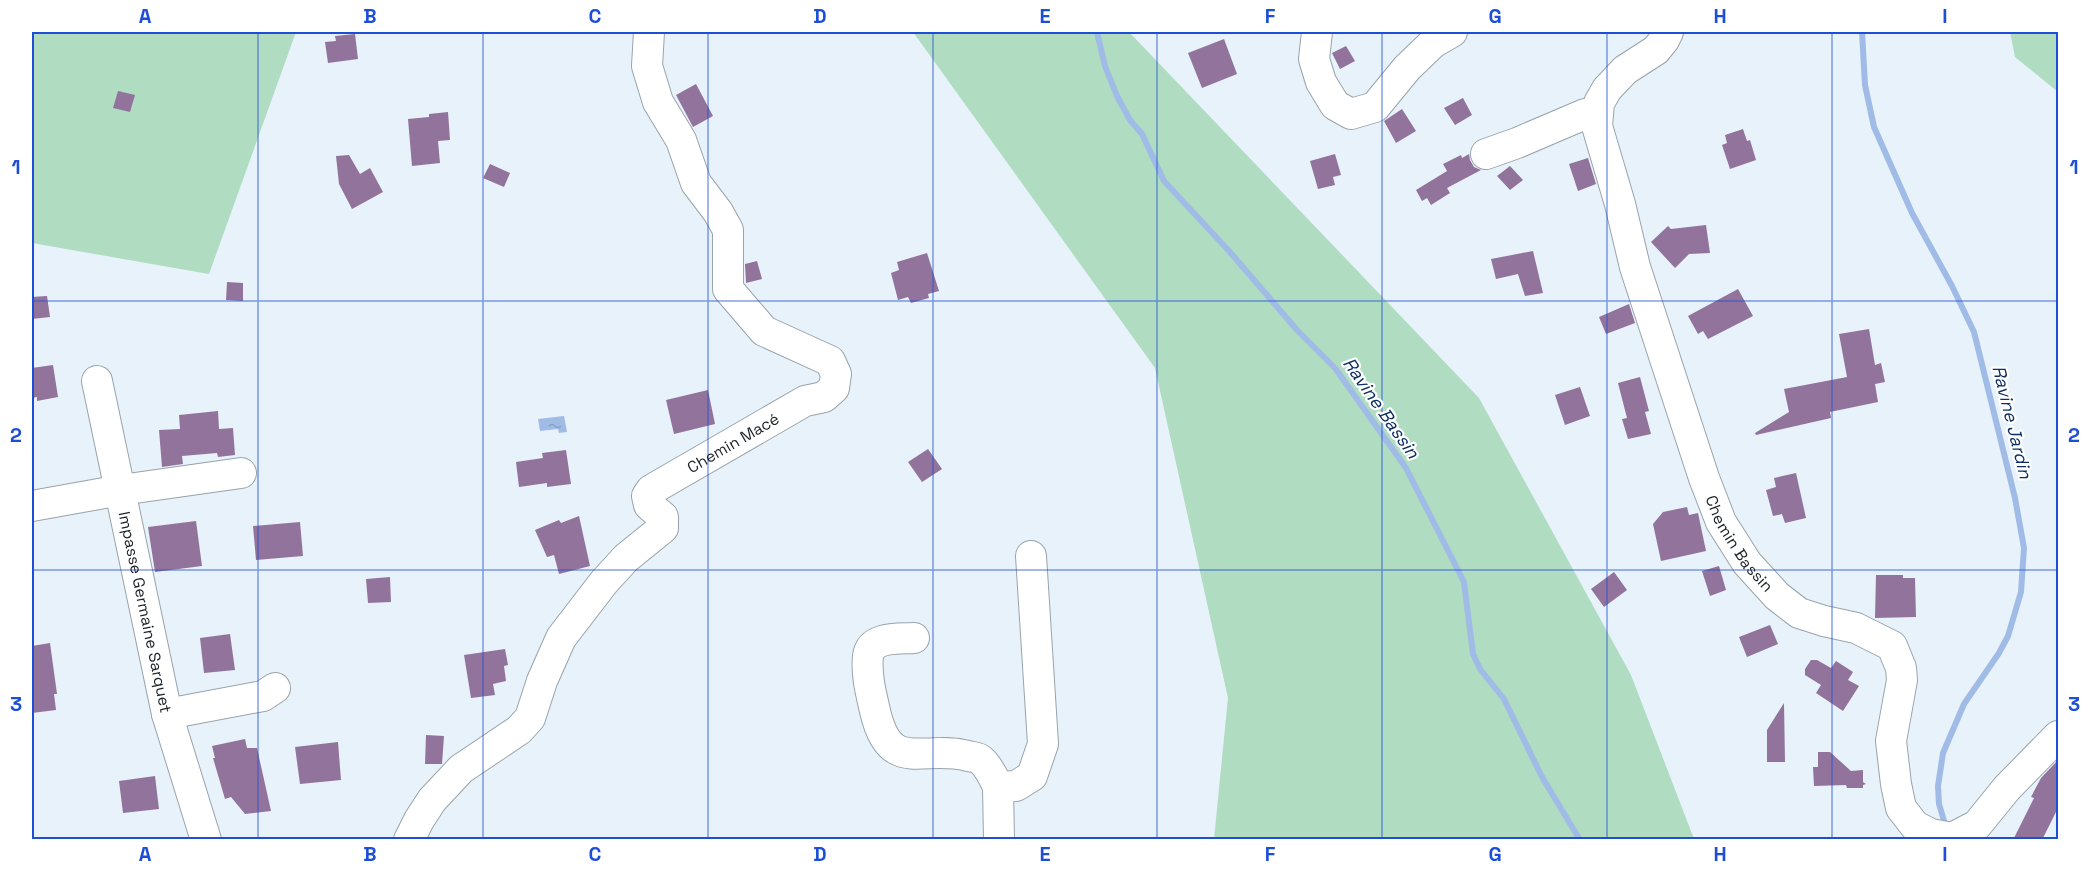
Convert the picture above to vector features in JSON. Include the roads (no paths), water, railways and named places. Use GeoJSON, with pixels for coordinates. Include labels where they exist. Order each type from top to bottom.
{"type":"FeatureCollection","features":[{"type":"Feature","properties":{"kind":"street","name":"Chemin Macé"},"geometry":{"type":"LineString","coordinates":[[410,840],[432,800],[461,769],[519,730],[530,718],[542,681],[561,638],[604,582],[626,558],[663,528],[663,517],[648,505],[647,496],[651,490],[805,401],[824,397],[834,388],[836,374],[830,361],[764,331],[728,289],[728,230],[718,212],[696,183],[681,140],[658,102],[647,66],[649,32]]}},
{"type":"Feature","properties":{"kind":"street"},"geometry":{"type":"LineString","coordinates":[[1317,32],[1314,59],[1321,82],[1335,105],[1351,114],[1375,107],[1407,68],[1433,43],[1452,32]]}},
{"type":"Feature","properties":{"kind":"street"},"geometry":{"type":"LineString","coordinates":[[1486,154],[1517,143],[1547,128],[1597,112],[1607,89],[1625,70],[1656,50],[1668,32]]}},
{"type":"Feature","properties":{"kind":"street","name":"Chemin Bassin"},"geometry":{"type":"LineString","coordinates":[[1597,112],[1597,126],[1620,204],[1635,267],[1704,478],[1721,522],[1747,563],[1777,596],[1799,613],[1856,628],[1892,646],[1902,668],[1891,741],[1901,808],[1915,826],[1943,838],[1952,838],[1977,825],[2007,788],[2058,736]]}},
{"type":"Feature","properties":{"kind":"street","name":"Impasse Germaine Sarquet"},"geometry":{"type":"LineString","coordinates":[[98,381],[167,714],[206,840]]}},
{"type":"Feature","properties":{"kind":"street"},"geometry":{"type":"LineString","coordinates":[[32,506],[121,489],[241,473]]}},
{"type":"Feature","properties":{"kind":"street"},"geometry":{"type":"LineString","coordinates":[[998,787],[1016,786],[1032,776],[1043,744],[1030,556]]}},
{"type":"Feature","properties":{"kind":"street"},"geometry":{"type":"LineString","coordinates":[[914,638],[886,640],[875,644],[869,651],[868,682],[884,739],[891,747],[909,754],[960,754],[980,759],[992,774],[998,787],[999,840]]}},
{"type":"Feature","properties":{"kind":"street"},"geometry":{"type":"LineString","coordinates":[[167,714],[263,696],[275,688]]}},
{"type":"Feature","properties":{"kind":"water"},"geometry":{"type":"Polygon","coordinates":[[[564,416],[567,432],[559,433],[558,429],[540,431],[538,419],[564,416]]]}},
{"type":"Feature","properties":{"kind":"waterway","name":"Ravine Bassin"},"geometry":{"type":"LineString","coordinates":[[1097,32],[1105,66],[1117,96],[1130,120],[1142,134],[1164,181],[1229,251],[1297,330],[1335,368],[1406,468],[1464,582],[1473,654],[1480,669],[1504,699],[1542,777],[1580,840]]}},
{"type":"Feature","properties":{"kind":"waterway","name":"Ravine Jardin"},"geometry":{"type":"LineString","coordinates":[[1862,32],[1865,85],[1874,127],[1912,213],[1974,332],[2015,498],[2024,548],[2021,592],[2008,636],[1964,704],[1943,753],[1938,786],[1939,804],[1945,824]]}}]}
